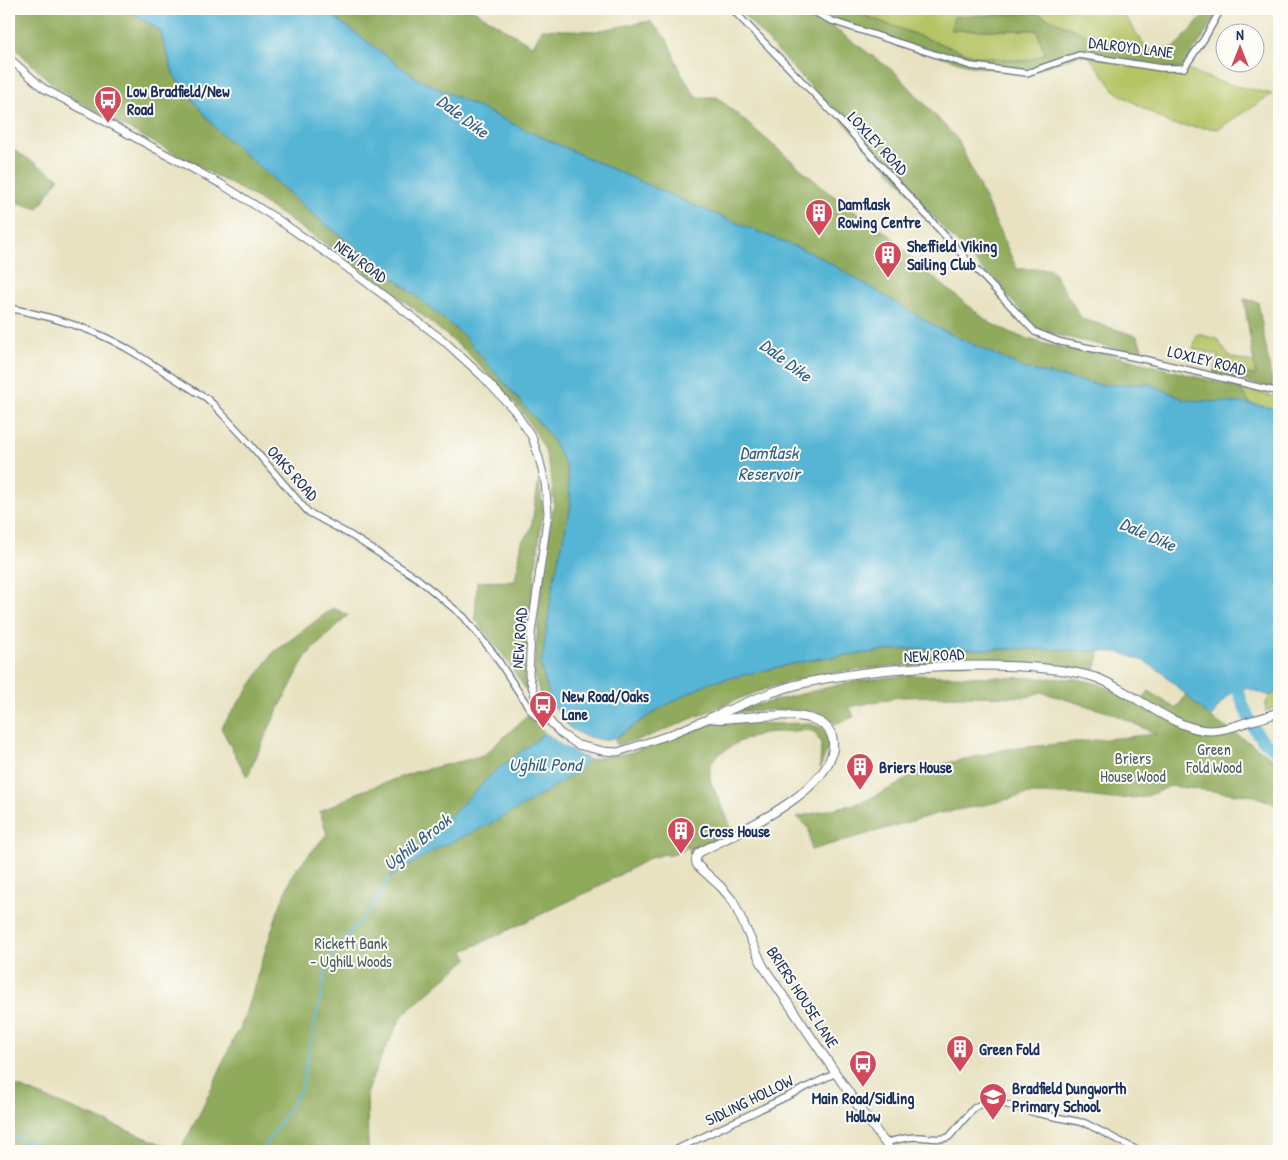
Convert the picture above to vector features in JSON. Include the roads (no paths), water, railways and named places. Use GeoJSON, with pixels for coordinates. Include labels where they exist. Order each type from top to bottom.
{"type":"FeatureCollection","features":[{"type":"Feature","properties":{"kind":"main road","name":"NEW ROAD"},"geometry":{"type":"LineString","coordinates":[[710,718],[771,693],[804,683],[878,671],[988,666],[1031,667],[1070,671],[1098,678],[1164,714],[1203,730],[1220,729],[1278,712]]}},
{"type":"Feature","properties":{"kind":"main road","name":"BRIERS HOUSE LANE"},"geometry":{"type":"LineString","coordinates":[[710,718],[801,716],[817,720],[829,728],[832,735],[834,751],[831,758],[819,777],[809,787],[774,813],[700,852],[696,862],[733,901],[763,966],[836,1073]]}},
{"type":"Feature","properties":{"kind":"main road"},"geometry":{"type":"LineString","coordinates":[[836,1073],[891,1151]]}},
{"type":"Feature","properties":{"kind":"street","name":"LOXLEY ROAD"},"geometry":{"type":"LineString","coordinates":[[732,9],[848,129],[950,242],[1036,332],[1061,342],[1147,360],[1279,392]]}},
{"type":"Feature","properties":{"kind":"street","name":"DALROYD LANE"},"geometry":{"type":"LineString","coordinates":[[808,9],[832,21],[972,66],[1027,73],[1079,54],[1160,68],[1184,68],[1221,9]]}},
{"type":"Feature","properties":{"kind":"street","name":"NEW ROAD"},"geometry":{"type":"LineString","coordinates":[[9,58],[43,88],[221,184],[274,216],[338,261],[443,340],[482,376],[514,410],[532,437],[545,482],[548,513],[531,634],[529,675],[535,696],[548,720],[560,733],[578,745],[612,752],[621,751],[666,736],[710,718]]}},
{"type":"Feature","properties":{"kind":"street","name":"OAKS ROAD"},"geometry":{"type":"LineString","coordinates":[[9,308],[99,334],[121,345],[205,397],[242,435],[308,512],[352,536],[417,578],[464,618],[494,654],[531,711],[537,718],[548,720]]}},
{"type":"Feature","properties":{"kind":"street","name":"SIDLING HOLLOW"},"geometry":{"type":"LineString","coordinates":[[674,1151],[836,1073]]}},
{"type":"Feature","properties":{"kind":"street"},"geometry":{"type":"LineString","coordinates":[[885,1143],[917,1137],[944,1139],[974,1108],[981,1104],[994,1102],[1085,1123],[1139,1151]]}},
{"type":"Feature","properties":{"kind":"water","name":"Damflask Reservoir"},"geometry":{"type":"Polygon","coordinates":[[[127,9],[323,9],[416,78],[532,133],[695,206],[818,256],[938,328],[1025,369],[1100,385],[1150,384],[1185,400],[1251,404],[1279,409],[1279,687],[1270,696],[1247,688],[1237,688],[1221,703],[1211,718],[1160,671],[1144,661],[1118,652],[1043,649],[903,649],[814,659],[708,683],[659,709],[615,738],[602,740],[584,736],[570,728],[551,702],[541,667],[554,579],[571,505],[567,469],[551,437],[462,334],[314,215],[217,130],[174,76],[160,31],[127,9]]]}},
{"type":"Feature","properties":{"kind":"water","name":"Ughill Pond"},"geometry":{"type":"Polygon","coordinates":[[[544,732],[564,747],[589,760],[577,772],[528,803],[482,828],[438,848],[388,879],[495,771],[538,739],[544,732]]]}},
{"type":"Feature","properties":{"kind":"waterway"},"geometry":{"type":"LineString","coordinates":[[1237,688],[1247,715],[1257,733],[1263,741],[1279,750]]}},
{"type":"Feature","properties":{"kind":"waterway","name":"Ughill Brook"},"geometry":{"type":"LineString","coordinates":[[262,1151],[301,1089],[326,971],[338,945],[374,906],[389,878]]}},
{"type":"Feature","properties":{"kind":"waterway","name":"Ughill Brook"},"geometry":{"type":"LineString","coordinates":[[9,1134],[48,1151]]}},
{"type":"Feature","properties":{"kind":"place","name":"Low Bradfield/New Road"},"geometry":{"type":"Point","coordinates":[108,124]}},
{"type":"Feature","properties":{"kind":"place","name":"Damflask Rowing Centre"},"geometry":{"type":"Point","coordinates":[819,237]}},
{"type":"Feature","properties":{"kind":"place","name":"Sheffield Viking Sailing Club"},"geometry":{"type":"Point","coordinates":[888,279]}},
{"type":"Feature","properties":{"kind":"place","name":"New Road/Oaks Lane"},"geometry":{"type":"Point","coordinates":[543,729]}},
{"type":"Feature","properties":{"kind":"place","name":"Briers House"},"geometry":{"type":"Point","coordinates":[860,791]}},
{"type":"Feature","properties":{"kind":"place","name":"Cross House"},"geometry":{"type":"Point","coordinates":[681,855]}},
{"type":"Feature","properties":{"kind":"place","name":"Green Fold"},"geometry":{"type":"Point","coordinates":[960,1073]}},
{"type":"Feature","properties":{"kind":"place","name":"Main Road/Sidling Hollow"},"geometry":{"type":"Point","coordinates":[863,1088]}},
{"type":"Feature","properties":{"kind":"place","name":"Bradfield Dungworth Primary School"},"geometry":{"type":"Point","coordinates":[993,1121]}},
{"type":"Feature","properties":{"kind":"water label","name":"Dale Dike"},"geometry":{"type":"Point","coordinates":[463,116]}},
{"type":"Feature","properties":{"kind":"water label","name":"Dale Dike"},"geometry":{"type":"Point","coordinates":[786,360]}},
{"type":"Feature","properties":{"kind":"water label","name":"Dale Dike"},"geometry":{"type":"Point","coordinates":[1148,534]}},
{"type":"Feature","properties":{"kind":"park label","name":"Green Fold Wood"},"geometry":{"type":"Point","coordinates":[1214,758]}},
{"type":"Feature","properties":{"kind":"park label","name":"Briers House Wood"},"geometry":{"type":"Point","coordinates":[1133,767]}},
{"type":"Feature","properties":{"kind":"park label","name":"Rickett Bank - Ughill Woods"},"geometry":{"type":"Point","coordinates":[351,952]}}]}
